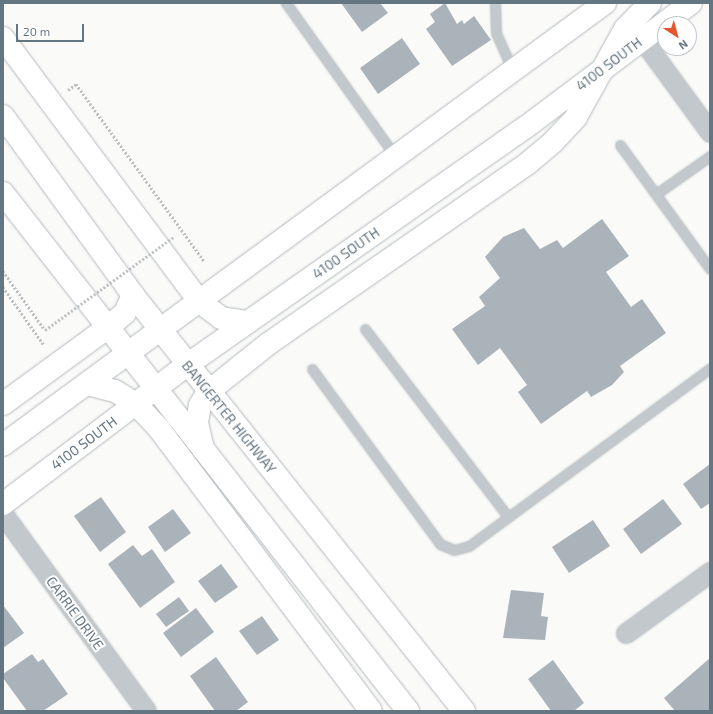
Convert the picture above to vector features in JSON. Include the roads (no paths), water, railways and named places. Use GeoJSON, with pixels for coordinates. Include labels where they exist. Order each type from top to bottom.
{"type":"FeatureCollection","features":[{"type":"Feature","properties":{"kind":"main road"},"geometry":{"type":"LineString","coordinates":[[3,445],[161,331],[605,3]]}},
{"type":"Feature","properties":{"kind":"main road"},"geometry":{"type":"LineString","coordinates":[[203,449],[197,422],[200,405],[208,392],[268,344],[527,164],[553,142],[576,117],[625,29],[650,3]]}},
{"type":"Feature","properties":{"kind":"main road","name":"4100 SOUTH"},"geometry":{"type":"LineString","coordinates":[[3,504],[187,365],[526,127],[691,3]]}},
{"type":"Feature","properties":{"kind":"main road"},"geometry":{"type":"LineString","coordinates":[[3,38],[200,302],[222,318],[247,322]]}},
{"type":"Feature","properties":{"kind":"main road","name":"BANGERTER HIGHWAY"},"geometry":{"type":"LineString","coordinates":[[3,116],[133,296],[208,392],[464,711]]}},
{"type":"Feature","properties":{"kind":"main road"},"geometry":{"type":"LineString","coordinates":[[3,193],[155,390],[408,711]]}},
{"type":"Feature","properties":{"kind":"main road"},"geometry":{"type":"LineString","coordinates":[[3,404],[107,328],[125,312],[133,296]]}},
{"type":"Feature","properties":{"kind":"main road"},"geometry":{"type":"LineString","coordinates":[[88,384],[115,391],[136,404],[160,430],[371,711]]}},
{"type":"Feature","properties":{"kind":"street"},"geometry":{"type":"LineString","coordinates":[[642,39],[710,132]]}},
{"type":"Feature","properties":{"kind":"street","name":"CARRIE DRIVE"},"geometry":{"type":"LineString","coordinates":[[3,514],[146,711]]}},
{"type":"Feature","properties":{"kind":"street"},"geometry":{"type":"LineString","coordinates":[[626,634],[710,572]]}},
{"type":"Feature","properties":{"kind":"lane"},"geometry":{"type":"LineString","coordinates":[[286,3],[396,157]]}},
{"type":"Feature","properties":{"kind":"lane"},"geometry":{"type":"LineString","coordinates":[[495,3],[496,33],[513,70]]}},
{"type":"Feature","properties":{"kind":"lane"},"geometry":{"type":"LineString","coordinates":[[620,145],[710,268]]}},
{"type":"Feature","properties":{"kind":"lane"},"geometry":{"type":"LineString","coordinates":[[656,194],[710,156]]}},
{"type":"Feature","properties":{"kind":"lane"},"geometry":{"type":"LineString","coordinates":[[364,329],[508,517]]}},
{"type":"Feature","properties":{"kind":"lane"},"geometry":{"type":"LineString","coordinates":[[312,369],[440,544],[454,550],[469,546],[710,368]]}}]}
